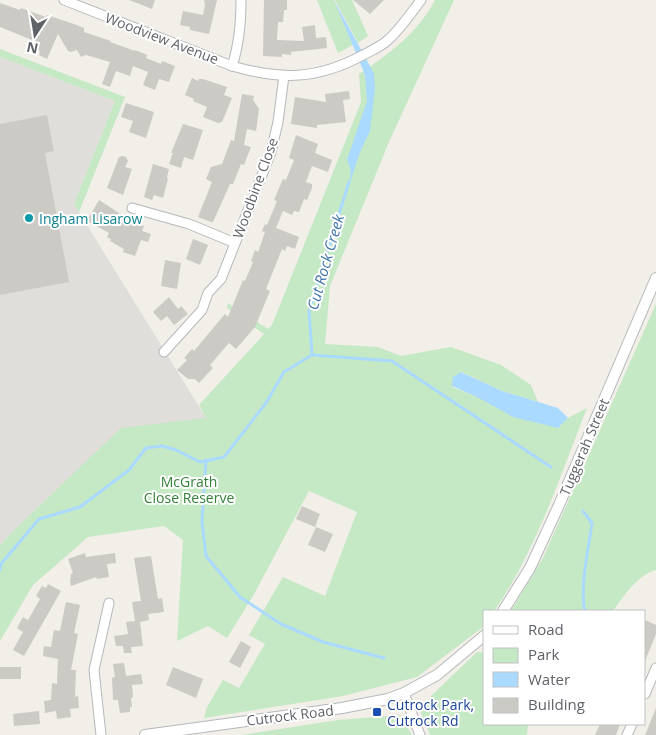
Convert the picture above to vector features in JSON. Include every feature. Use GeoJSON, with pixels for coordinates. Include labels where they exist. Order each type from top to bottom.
{"type":"FeatureCollection","features":[{"type":"Feature","properties":{"kind":"street","name":"Woodview Avenue"},"geometry":{"type":"LineString","coordinates":[[64,0],[232,66],[259,74],[284,76],[314,73],[352,61],[389,40],[421,0]]}},
{"type":"Feature","properties":{"kind":"street","name":"Woodview Avenue"},"geometry":{"type":"LineString","coordinates":[[232,66],[236,54],[241,17],[241,0]]}},
{"type":"Feature","properties":{"kind":"street","name":"Woodbine Close"},"geometry":{"type":"LineString","coordinates":[[164,352],[202,310],[208,293],[220,279],[271,152],[278,122],[284,76]]}},
{"type":"Feature","properties":{"kind":"street"},"geometry":{"type":"LineString","coordinates":[[132,208],[189,224],[235,244]]}},
{"type":"Feature","properties":{"kind":"street","name":"Tuggerah Street"},"geometry":{"type":"LineString","coordinates":[[504,610],[530,568],[559,505],[656,278]]}},
{"type":"Feature","properties":{"kind":"street"},"geometry":{"type":"LineString","coordinates":[[102,735],[94,670],[109,603]]}},
{"type":"Feature","properties":{"kind":"street"},"geometry":{"type":"LineString","coordinates":[[420,735],[404,693],[437,675],[483,640]]}},
{"type":"Feature","properties":{"kind":"street"},"geometry":{"type":"LineString","coordinates":[[646,692],[656,668]]}},
{"type":"Feature","properties":{"kind":"street","name":"Cutrock Road"},"geometry":{"type":"LineString","coordinates":[[145,735],[342,708],[374,702],[404,693]]}},
{"type":"Feature","properties":{"kind":"shaded area"},"geometry":{"type":"Polygon","coordinates":[[[0,57],[115,101],[74,204],[206,418],[0,608],[0,57]]]}},
{"type":"Feature","properties":{"kind":"green space"},"geometry":{"type":"Polygon","coordinates":[[[317,0],[334,0],[353,45],[338,53],[317,0]]]}},
{"type":"Feature","properties":{"kind":"green space"},"geometry":{"type":"Polygon","coordinates":[[[335,0],[352,0],[368,36],[358,43],[335,0]]]}},
{"type":"Feature","properties":{"kind":"green space","name":"McGrath Close Reserve"},"geometry":{"type":"Polygon","coordinates":[[[435,0],[454,0],[389,142],[330,286],[325,344],[378,347],[401,356],[451,347],[501,365],[531,385],[538,402],[502,391],[462,372],[452,387],[558,428],[568,418],[587,408],[535,538],[509,588],[495,610],[483,610],[483,627],[417,677],[343,696],[204,718],[207,707],[223,680],[239,688],[265,644],[249,635],[283,577],[325,596],[357,512],[309,491],[253,596],[227,638],[208,626],[177,641],[183,540],[164,526],[88,537],[33,585],[0,641],[0,546],[11,533],[121,428],[206,418],[199,405],[264,334],[227,308],[228,303],[268,329],[272,325],[361,102],[359,74],[402,42],[428,12],[435,0]]]}},
{"type":"Feature","properties":{"kind":"green space"},"geometry":{"type":"Polygon","coordinates":[[[0,49],[125,97],[79,212],[74,204],[115,101],[0,57],[0,49]]]}},
{"type":"Feature","properties":{"kind":"green space"},"geometry":{"type":"Polygon","coordinates":[[[656,304],[656,570],[637,581],[614,610],[512,610],[543,558],[656,304]]]}},
{"type":"Feature","properties":{"kind":"green space"},"geometry":{"type":"Polygon","coordinates":[[[477,652],[483,653],[483,725],[528,725],[527,735],[430,735],[420,710],[433,694],[477,652]]]}},
{"type":"Feature","properties":{"kind":"green space"},"geometry":{"type":"Polygon","coordinates":[[[400,715],[412,735],[241,735],[338,720],[400,715]]]}},
{"type":"Feature","properties":{"kind":"water"},"geometry":{"type":"Polygon","coordinates":[[[334,0],[374,74],[375,88],[370,131],[360,152],[349,186],[351,170],[347,160],[367,101],[365,75],[334,0]]]}},
{"type":"Feature","properties":{"kind":"water"},"geometry":{"type":"Polygon","coordinates":[[[461,372],[502,391],[558,408],[568,418],[558,428],[513,417],[477,397],[452,386],[453,377],[461,372]]]}},
{"type":"Feature","properties":{"kind":"building"},"geometry":{"type":"Polygon","coordinates":[[[129,0],[155,0],[152,9],[129,0]]]}},
{"type":"Feature","properties":{"kind":"building"},"geometry":{"type":"Polygon","coordinates":[[[204,0],[217,0],[209,34],[190,30],[190,27],[180,25],[183,11],[203,15],[204,0]]]}},
{"type":"Feature","properties":{"kind":"building"},"geometry":{"type":"Polygon","coordinates":[[[264,0],[287,0],[287,10],[284,10],[283,22],[278,22],[277,40],[304,41],[302,27],[315,25],[316,38],[326,37],[327,48],[291,52],[291,55],[282,54],[282,57],[263,56],[264,0]]]}},
{"type":"Feature","properties":{"kind":"building"},"geometry":{"type":"Polygon","coordinates":[[[353,0],[384,0],[370,14],[353,0]]]}},
{"type":"Feature","properties":{"kind":"building"},"geometry":{"type":"Polygon","coordinates":[[[0,3],[74,24],[84,28],[84,32],[147,55],[146,58],[161,64],[162,61],[175,66],[169,82],[159,79],[155,90],[143,85],[148,72],[133,66],[130,76],[116,71],[110,87],[102,84],[110,62],[86,55],[81,57],[77,50],[68,51],[58,34],[47,59],[39,55],[40,51],[34,49],[37,42],[0,27],[0,3]]]}},
{"type":"Feature","properties":{"kind":"building"},"geometry":{"type":"Polygon","coordinates":[[[192,78],[198,81],[203,79],[227,87],[224,95],[232,98],[222,122],[218,123],[203,117],[207,107],[185,95],[192,78]]]}},
{"type":"Feature","properties":{"kind":"building"},"geometry":{"type":"Polygon","coordinates":[[[349,91],[350,99],[343,100],[346,122],[317,125],[317,128],[291,124],[295,97],[326,102],[325,94],[349,91]]]}},
{"type":"Feature","properties":{"kind":"building"},"geometry":{"type":"Polygon","coordinates":[[[242,94],[254,96],[253,100],[259,109],[256,131],[247,129],[244,145],[251,147],[244,165],[241,164],[233,184],[230,184],[213,222],[211,222],[198,217],[212,182],[206,179],[211,167],[222,164],[231,140],[234,141],[242,94]]]}},
{"type":"Feature","properties":{"kind":"building"},"geometry":{"type":"Polygon","coordinates":[[[126,103],[154,112],[146,138],[129,132],[133,121],[121,117],[126,103]]]}},
{"type":"Feature","properties":{"kind":"building","name":"Ingham Lisarow"},"geometry":{"type":"Polygon","coordinates":[[[47,115],[54,151],[45,153],[69,282],[0,295],[0,124],[47,115]]]}},
{"type":"Feature","properties":{"kind":"building"},"geometry":{"type":"Polygon","coordinates":[[[183,124],[203,130],[193,160],[184,157],[181,168],[169,164],[173,153],[171,153],[183,124]]]}},
{"type":"Feature","properties":{"kind":"building"},"geometry":{"type":"Polygon","coordinates":[[[296,135],[318,144],[315,153],[332,160],[328,172],[312,166],[306,182],[312,184],[312,188],[307,200],[304,199],[299,212],[294,211],[292,215],[283,211],[276,228],[299,237],[295,249],[287,246],[285,251],[282,249],[266,289],[270,291],[255,327],[236,349],[229,343],[210,365],[213,368],[199,383],[195,379],[188,379],[177,370],[187,360],[184,358],[192,349],[194,351],[225,314],[228,317],[243,280],[245,281],[253,262],[251,261],[255,250],[258,252],[265,232],[262,231],[265,224],[267,225],[277,201],[274,200],[283,179],[286,180],[294,160],[289,158],[296,135]]]}},
{"type":"Feature","properties":{"kind":"building"},"geometry":{"type":"Polygon","coordinates":[[[119,157],[126,157],[128,161],[125,167],[132,169],[123,195],[107,188],[119,157]]]}},
{"type":"Feature","properties":{"kind":"building"},"geometry":{"type":"Polygon","coordinates":[[[153,164],[169,169],[163,198],[154,195],[152,200],[144,197],[153,164]]]}},
{"type":"Feature","properties":{"kind":"building"},"geometry":{"type":"Polygon","coordinates":[[[99,200],[122,215],[120,218],[144,226],[142,231],[151,234],[148,242],[141,240],[135,256],[123,252],[124,249],[110,241],[111,239],[107,237],[109,233],[87,221],[99,200]]]}},
{"type":"Feature","properties":{"kind":"building"},"geometry":{"type":"Polygon","coordinates":[[[193,239],[208,245],[200,265],[186,259],[193,239]]]}},
{"type":"Feature","properties":{"kind":"building"},"geometry":{"type":"Polygon","coordinates":[[[165,260],[181,263],[177,289],[161,286],[165,260]]]}},
{"type":"Feature","properties":{"kind":"building"},"geometry":{"type":"Polygon","coordinates":[[[169,297],[178,309],[181,306],[188,314],[174,325],[167,316],[161,321],[153,312],[169,297]]]}},
{"type":"Feature","properties":{"kind":"building"},"geometry":{"type":"Polygon","coordinates":[[[302,506],[320,514],[315,527],[296,519],[302,506]]]}},
{"type":"Feature","properties":{"kind":"building"},"geometry":{"type":"Polygon","coordinates":[[[316,527],[333,534],[325,552],[308,545],[316,527]]]}},
{"type":"Feature","properties":{"kind":"building"},"geometry":{"type":"Polygon","coordinates":[[[85,553],[86,557],[115,553],[116,563],[107,564],[109,577],[97,579],[96,577],[71,586],[71,574],[73,573],[68,559],[85,553]]]}},
{"type":"Feature","properties":{"kind":"building"},"geometry":{"type":"Polygon","coordinates":[[[151,556],[158,599],[162,598],[164,612],[148,614],[149,620],[140,622],[143,646],[131,647],[132,653],[124,653],[123,646],[116,646],[114,636],[128,634],[126,622],[135,621],[132,602],[141,601],[134,558],[151,556]]]}},
{"type":"Feature","properties":{"kind":"building"},"geometry":{"type":"Polygon","coordinates":[[[48,584],[61,591],[24,656],[13,650],[23,632],[17,628],[23,617],[28,620],[40,599],[36,596],[42,586],[46,588],[48,584]]]}},
{"type":"Feature","properties":{"kind":"building"},"geometry":{"type":"Polygon","coordinates":[[[66,602],[80,605],[74,633],[78,634],[71,670],[76,670],[75,697],[78,696],[79,708],[70,709],[71,717],[57,719],[56,711],[45,713],[44,701],[51,700],[52,683],[57,684],[58,659],[43,656],[44,646],[51,647],[54,630],[60,631],[66,602]]]}},
{"type":"Feature","properties":{"kind":"building"},"geometry":{"type":"Polygon","coordinates":[[[646,620],[656,625],[656,634],[646,659],[646,620]]]}},
{"type":"Feature","properties":{"kind":"building"},"geometry":{"type":"Polygon","coordinates":[[[241,641],[251,647],[240,668],[229,662],[241,641]]]}},
{"type":"Feature","properties":{"kind":"building"},"geometry":{"type":"Polygon","coordinates":[[[124,663],[126,676],[141,674],[143,684],[132,685],[133,697],[131,698],[132,707],[130,707],[130,712],[120,713],[118,700],[113,700],[112,678],[115,677],[113,664],[124,663]]]}},
{"type":"Feature","properties":{"kind":"building"},"geometry":{"type":"Polygon","coordinates":[[[0,667],[21,667],[21,679],[0,679],[0,667]]]}},
{"type":"Feature","properties":{"kind":"building"},"geometry":{"type":"Polygon","coordinates":[[[173,667],[203,679],[196,698],[166,685],[173,667]]]}},
{"type":"Feature","properties":{"kind":"building"},"geometry":{"type":"Polygon","coordinates":[[[656,708],[656,735],[645,735],[656,708]]]}},
{"type":"Feature","properties":{"kind":"building"},"geometry":{"type":"Polygon","coordinates":[[[39,711],[40,724],[14,726],[13,714],[39,711]]]}},
{"type":"Feature","properties":{"kind":"building"},"geometry":{"type":"Polygon","coordinates":[[[600,725],[620,725],[616,735],[595,735],[600,725]]]}},
{"type":"Feature","properties":{"kind":"waterway","name":"Cut Rock Creek"},"geometry":{"type":"LineString","coordinates":[[349,182],[309,311],[312,355],[392,361],[551,467]]}},
{"type":"Feature","properties":{"kind":"waterway"},"geometry":{"type":"LineString","coordinates":[[0,570],[1,564],[39,519],[80,507],[129,470],[146,448],[162,446],[176,450],[200,462],[224,457],[266,403],[284,372],[312,355]]}},
{"type":"Feature","properties":{"kind":"waterway"},"geometry":{"type":"LineString","coordinates":[[206,460],[202,521],[206,556],[240,597],[281,624],[323,642],[384,658]]}},
{"type":"Feature","properties":{"kind":"waterway","name":"Cut Rock Creek"},"geometry":{"type":"LineString","coordinates":[[583,511],[592,523],[583,592],[585,610]]}},
{"type":"Feature","properties":{"kind":"place","name":"Ingham Lisarow"},"geometry":{"type":"Point","coordinates":[29,218]}},
{"type":"Feature","properties":{"kind":"place","name":"Cutrock Park, Cutrock Rd"},"geometry":{"type":"Point","coordinates":[377,712]}}]}
